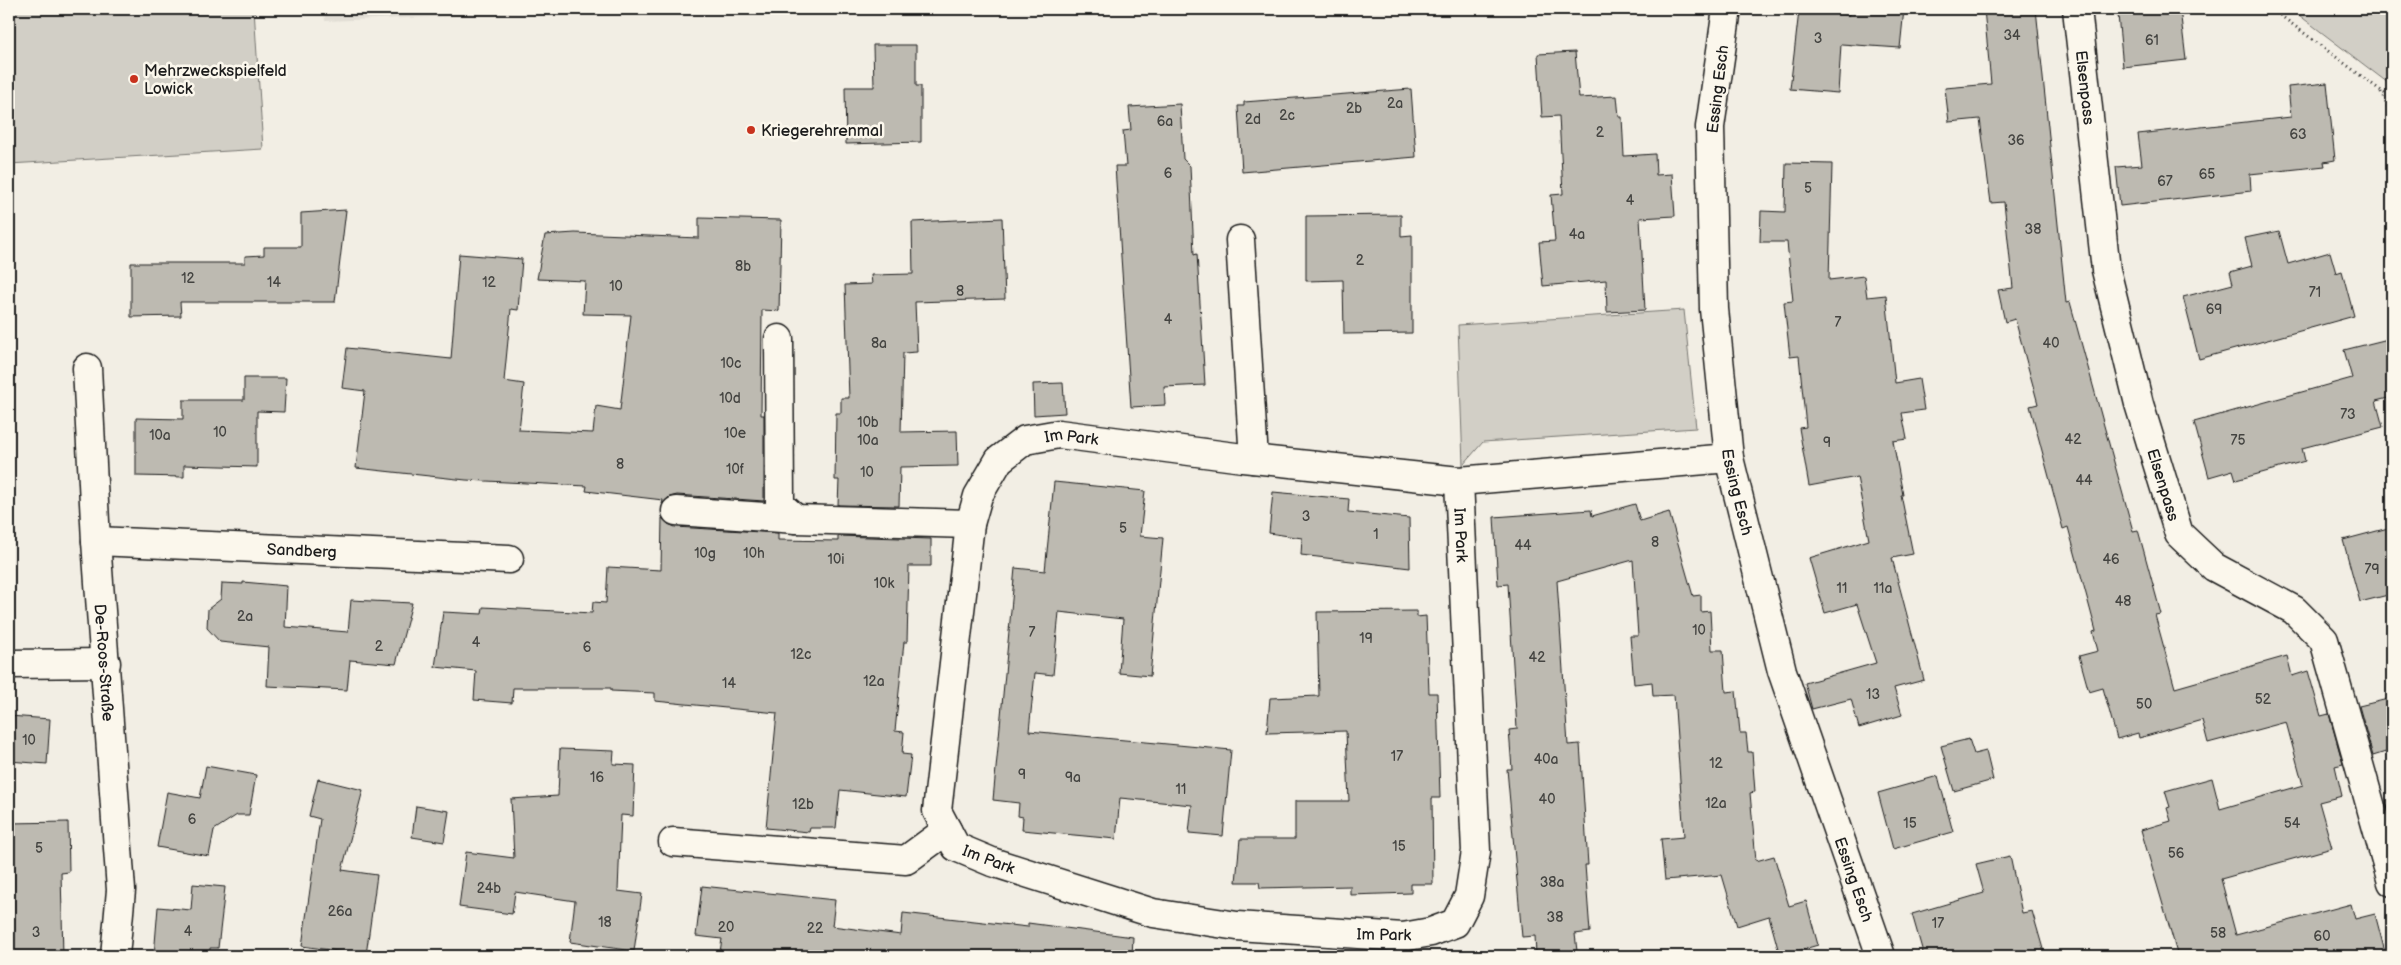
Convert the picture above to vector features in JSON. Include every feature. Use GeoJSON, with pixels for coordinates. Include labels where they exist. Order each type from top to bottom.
{"type":"FeatureCollection","features":[{"type":"Feature","properties":{"kind":"street","name":"Essing Esch"},"geometry":{"type":"LineString","coordinates":[[1727,9],[1710,127],[1714,309],[1730,458],[1782,671],[1881,956]]}},
{"type":"Feature","properties":{"kind":"street","name":"Elsenpass"},"geometry":{"type":"LineString","coordinates":[[2077,9],[2106,270],[2139,404],[2179,534],[2214,567],[2294,610],[2324,640],[2392,882]]}},
{"type":"Feature","properties":{"kind":"street"},"geometry":{"type":"LineString","coordinates":[[1240,240],[1254,459]]}},
{"type":"Feature","properties":{"kind":"street"},"geometry":{"type":"LineString","coordinates":[[779,339],[780,505],[796,519]]}},
{"type":"Feature","properties":{"kind":"street","name":"De-Roos-Straße"},"geometry":{"type":"LineString","coordinates":[[87,368],[96,541],[121,890],[115,956]]}},
{"type":"Feature","properties":{"kind":"street","name":"Im Park"},"geometry":{"type":"LineString","coordinates":[[1459,481],[1476,851],[1469,896],[1455,923],[1431,932],[1402,937],[1237,926],[1153,913],[992,862],[956,847],[936,811],[970,524],[978,496],[999,460],[1026,440],[1059,434],[1254,459],[1459,481],[1730,458]]}},
{"type":"Feature","properties":{"kind":"street"},"geometry":{"type":"LineString","coordinates":[[676,511],[796,519],[970,524]]}},
{"type":"Feature","properties":{"kind":"street","name":"Sandberg"},"geometry":{"type":"LineString","coordinates":[[96,541],[509,559]]}},
{"type":"Feature","properties":{"kind":"street"},"geometry":{"type":"LineString","coordinates":[[9,664],[106,663]]}},
{"type":"Feature","properties":{"kind":"street","name":"Im Park"},"geometry":{"type":"LineString","coordinates":[[673,842],[906,860],[947,830]]}},
{"type":"Feature","properties":{"kind":"path"},"geometry":{"type":"LineString","coordinates":[[2272,9],[2392,99]]}},
{"type":"Feature","properties":{"kind":"path"},"geometry":{"type":"LineString","coordinates":[[2381,91],[2392,116]]}},
{"type":"Feature","properties":{"kind":"shaded area","name":"Mehrzweckspielfeld Lowick"},"geometry":{"type":"Polygon","coordinates":[[[9,9],[254,9],[263,149],[9,164],[9,9]]]}},
{"type":"Feature","properties":{"kind":"shaded area"},"geometry":{"type":"Polygon","coordinates":[[[324,9],[587,9],[587,11],[325,21],[324,9]]]}},
{"type":"Feature","properties":{"kind":"shaded area"},"geometry":{"type":"Polygon","coordinates":[[[2291,9],[2392,9],[2392,86],[2291,9]]]}},
{"type":"Feature","properties":{"kind":"shaded area"},"geometry":{"type":"Polygon","coordinates":[[[1684,310],[1696,428],[1483,442],[1463,465],[1458,325],[1684,310]]]}},
{"type":"Feature","properties":{"kind":"building"},"geometry":{"type":"Polygon","coordinates":[[[1849,9],[1904,9],[1900,48],[1841,44],[1838,93],[1790,89],[1799,11],[1849,15],[1849,9]]]}},
{"type":"Feature","properties":{"kind":"building"},"geometry":{"type":"Polygon","coordinates":[[[1984,9],[2036,9],[2066,303],[2070,302],[2133,531],[2138,530],[2161,614],[2155,615],[2175,688],[2287,656],[2292,676],[2308,671],[2321,716],[2329,714],[2343,764],[2335,766],[2342,796],[2319,802],[2332,848],[2221,879],[2236,935],[2351,904],[2355,919],[2375,914],[2386,956],[2178,956],[2141,830],[2171,821],[2167,808],[2170,807],[2165,791],[2212,778],[2220,809],[2303,785],[2286,722],[2208,743],[2202,720],[2139,738],[2138,733],[2117,739],[2103,688],[2089,692],[2079,656],[2098,651],[2093,632],[2096,631],[2068,527],[2063,529],[2030,406],[2038,404],[2015,319],[2005,322],[1998,290],[2013,288],[2004,202],[1991,203],[1980,119],[1949,122],[1945,88],[1991,84],[1984,9]]]}},
{"type":"Feature","properties":{"kind":"building"},"geometry":{"type":"Polygon","coordinates":[[[2138,9],[2180,9],[2186,60],[2123,67],[2118,15],[2138,13],[2138,9]]]}},
{"type":"Feature","properties":{"kind":"building"},"geometry":{"type":"Polygon","coordinates":[[[873,45],[916,45],[916,86],[921,86],[921,142],[846,144],[845,87],[874,87],[873,45]]]}},
{"type":"Feature","properties":{"kind":"building"},"geometry":{"type":"Polygon","coordinates":[[[1575,52],[1579,98],[1617,96],[1619,117],[1622,117],[1624,156],[1655,154],[1656,175],[1672,174],[1675,216],[1640,218],[1645,310],[1607,312],[1606,280],[1543,286],[1539,242],[1555,241],[1551,195],[1563,194],[1559,116],[1542,117],[1538,54],[1575,52]]]}},
{"type":"Feature","properties":{"kind":"building"},"geometry":{"type":"Polygon","coordinates":[[[2327,83],[2335,160],[2324,162],[2325,166],[2250,174],[2251,191],[2120,206],[2116,167],[2142,165],[2138,134],[2291,117],[2288,87],[2327,83]]]}},
{"type":"Feature","properties":{"kind":"building"},"geometry":{"type":"Polygon","coordinates":[[[1411,89],[1416,157],[1242,172],[1238,106],[1244,106],[1244,102],[1411,89]]]}},
{"type":"Feature","properties":{"kind":"building"},"geometry":{"type":"Polygon","coordinates":[[[1180,104],[1183,159],[1190,166],[1194,255],[1197,254],[1205,385],[1164,387],[1165,405],[1131,407],[1115,166],[1126,166],[1123,131],[1131,130],[1129,107],[1180,104]]]}},
{"type":"Feature","properties":{"kind":"building"},"geometry":{"type":"Polygon","coordinates":[[[1786,163],[1832,164],[1829,280],[1864,276],[1867,297],[1886,295],[1895,383],[1919,379],[1924,410],[1902,413],[1907,439],[1893,441],[1903,495],[1901,495],[1913,554],[1892,558],[1924,680],[1894,688],[1902,715],[1859,728],[1851,699],[1812,709],[1805,683],[1876,663],[1857,604],[1825,613],[1809,558],[1869,540],[1857,477],[1809,486],[1799,428],[1806,427],[1799,356],[1790,357],[1784,302],[1793,301],[1787,242],[1760,242],[1761,211],[1785,212],[1786,163]]]}},
{"type":"Feature","properties":{"kind":"building"},"geometry":{"type":"Polygon","coordinates":[[[346,210],[335,302],[180,302],[181,316],[131,317],[131,263],[245,263],[245,256],[264,255],[264,247],[301,247],[301,213],[346,210]]]}},
{"type":"Feature","properties":{"kind":"building"},"geometry":{"type":"Polygon","coordinates":[[[1401,215],[1401,236],[1412,235],[1412,333],[1344,334],[1343,280],[1306,281],[1306,216],[1401,215]]]}},
{"type":"Feature","properties":{"kind":"building"},"geometry":{"type":"Polygon","coordinates":[[[699,218],[781,220],[779,311],[762,310],[761,415],[764,415],[764,501],[677,495],[669,497],[662,504],[663,500],[586,491],[587,486],[466,480],[356,468],[365,391],[342,388],[347,348],[451,359],[459,254],[522,259],[518,310],[511,309],[504,381],[524,384],[519,430],[593,433],[596,406],[620,410],[631,315],[583,314],[585,281],[537,279],[545,235],[575,233],[699,238],[699,218]]]}},
{"type":"Feature","properties":{"kind":"building"},"geometry":{"type":"Polygon","coordinates":[[[1002,218],[1005,299],[915,302],[917,352],[903,353],[901,432],[957,431],[958,466],[900,467],[899,506],[838,505],[839,480],[835,480],[836,413],[841,413],[841,398],[849,398],[845,285],[872,284],[871,275],[913,274],[912,222],[1002,218]]]}},
{"type":"Feature","properties":{"kind":"building"},"geometry":{"type":"Polygon","coordinates":[[[2279,231],[2288,264],[2330,252],[2336,273],[2342,271],[2354,316],[2199,359],[2183,297],[2233,284],[2230,272],[2252,266],[2245,238],[2279,231]]]}},
{"type":"Feature","properties":{"kind":"building"},"geometry":{"type":"Polygon","coordinates":[[[2392,338],[2392,397],[2376,401],[2383,427],[2302,448],[2305,461],[2236,480],[2233,470],[2209,477],[2194,422],[2352,378],[2344,350],[2392,338]]]}},
{"type":"Feature","properties":{"kind":"building"},"geometry":{"type":"Polygon","coordinates":[[[244,378],[286,378],[284,412],[257,411],[257,467],[184,465],[184,477],[136,476],[136,418],[183,419],[183,400],[244,400],[244,378]]]}},
{"type":"Feature","properties":{"kind":"building"},"geometry":{"type":"Polygon","coordinates":[[[1063,383],[1065,413],[1034,415],[1033,384],[1063,383]]]}},
{"type":"Feature","properties":{"kind":"building"},"geometry":{"type":"Polygon","coordinates":[[[1054,482],[1145,491],[1140,536],[1163,538],[1150,676],[1119,673],[1123,619],[1059,612],[1053,675],[1035,673],[1029,731],[1231,750],[1223,836],[1189,833],[1192,805],[1120,798],[1116,839],[1022,830],[1023,817],[1018,816],[1019,803],[993,800],[1015,568],[1045,571],[1054,482]]]}},
{"type":"Feature","properties":{"kind":"building"},"geometry":{"type":"Polygon","coordinates":[[[1273,492],[1349,499],[1348,512],[1409,518],[1410,568],[1301,555],[1302,538],[1269,533],[1273,492]]]}},
{"type":"Feature","properties":{"kind":"building"},"geometry":{"type":"Polygon","coordinates":[[[1635,504],[1640,521],[1669,512],[1693,596],[1701,595],[1701,612],[1710,611],[1712,650],[1723,650],[1726,692],[1736,691],[1740,733],[1746,733],[1748,752],[1752,752],[1755,792],[1750,793],[1756,861],[1774,856],[1789,906],[1806,901],[1818,945],[1780,956],[1769,916],[1737,926],[1722,875],[1665,880],[1661,839],[1684,837],[1674,695],[1653,696],[1652,682],[1634,684],[1630,636],[1638,636],[1633,560],[1557,581],[1568,745],[1580,744],[1588,865],[1585,865],[1590,932],[1575,934],[1577,951],[1536,954],[1535,936],[1522,937],[1507,769],[1512,769],[1509,730],[1517,729],[1508,584],[1498,585],[1494,517],[1591,510],[1592,516],[1635,504]]]}},
{"type":"Feature","properties":{"kind":"building"},"geometry":{"type":"Polygon","coordinates":[[[662,518],[668,524],[675,527],[778,533],[778,540],[838,541],[838,536],[931,539],[931,566],[909,566],[907,642],[904,642],[895,731],[904,732],[902,754],[911,755],[906,797],[840,790],[836,828],[810,828],[809,832],[766,828],[777,713],[655,701],[655,693],[611,691],[611,688],[513,688],[512,703],[474,700],[476,671],[435,667],[443,612],[482,614],[483,607],[592,613],[593,602],[606,603],[608,567],[661,570],[662,518]]]}},
{"type":"Feature","properties":{"kind":"building"},"geometry":{"type":"Polygon","coordinates":[[[2392,527],[2392,594],[2360,602],[2343,540],[2392,527]]]}},
{"type":"Feature","properties":{"kind":"building"},"geometry":{"type":"Polygon","coordinates":[[[243,582],[287,586],[285,627],[348,632],[351,600],[412,603],[396,664],[350,660],[347,690],[267,686],[269,647],[220,642],[207,628],[208,609],[221,599],[222,583],[243,584],[243,582]]]}},
{"type":"Feature","properties":{"kind":"building"},"geometry":{"type":"Polygon","coordinates":[[[1417,611],[1417,617],[1426,616],[1429,693],[1437,693],[1440,798],[1432,798],[1433,884],[1411,884],[1411,893],[1350,895],[1350,886],[1260,888],[1259,882],[1236,882],[1240,839],[1295,839],[1295,801],[1349,801],[1346,731],[1267,733],[1270,698],[1319,696],[1317,612],[1417,611]]]}},
{"type":"Feature","properties":{"kind":"building"},"geometry":{"type":"Polygon","coordinates":[[[2392,698],[2392,750],[2373,756],[2359,706],[2392,698]]]}},
{"type":"Feature","properties":{"kind":"building"},"geometry":{"type":"Polygon","coordinates":[[[9,716],[50,719],[47,764],[9,761],[9,716]]]}},
{"type":"Feature","properties":{"kind":"building"},"geometry":{"type":"Polygon","coordinates":[[[1969,739],[1974,754],[1986,751],[1993,780],[1954,791],[1941,746],[1969,739]]]}},
{"type":"Feature","properties":{"kind":"building"},"geometry":{"type":"Polygon","coordinates":[[[560,749],[614,751],[613,764],[635,765],[633,816],[621,815],[618,891],[642,894],[634,951],[570,942],[575,901],[515,892],[512,914],[459,907],[466,852],[514,858],[511,799],[558,796],[560,749]]]}},
{"type":"Feature","properties":{"kind":"building"},"geometry":{"type":"Polygon","coordinates":[[[206,766],[256,775],[249,815],[237,815],[214,830],[209,856],[157,847],[167,792],[200,798],[206,766]]]}},
{"type":"Feature","properties":{"kind":"building"},"geometry":{"type":"Polygon","coordinates":[[[1938,776],[1953,832],[1893,849],[1878,793],[1938,776]]]}},
{"type":"Feature","properties":{"kind":"building"},"geometry":{"type":"Polygon","coordinates":[[[318,779],[363,790],[342,870],[377,875],[366,955],[302,946],[320,819],[309,816],[318,779]]]}},
{"type":"Feature","properties":{"kind":"building"},"geometry":{"type":"Polygon","coordinates":[[[416,806],[449,811],[444,842],[412,837],[416,806]]]}},
{"type":"Feature","properties":{"kind":"building"},"geometry":{"type":"Polygon","coordinates":[[[68,822],[69,872],[61,873],[63,956],[9,956],[9,823],[68,822]]]}},
{"type":"Feature","properties":{"kind":"building"},"geometry":{"type":"Polygon","coordinates":[[[2010,856],[2022,913],[2032,911],[2045,956],[1924,956],[1912,914],[1984,893],[1976,864],[2010,856]]]}},
{"type":"Feature","properties":{"kind":"building"},"geometry":{"type":"Polygon","coordinates":[[[193,884],[225,887],[218,948],[210,948],[210,956],[154,956],[158,907],[191,910],[193,884]]]}},
{"type":"Feature","properties":{"kind":"building"},"geometry":{"type":"Polygon","coordinates":[[[702,886],[835,900],[832,926],[901,935],[903,913],[1028,927],[1028,923],[1133,937],[1132,956],[757,956],[720,952],[722,939],[696,936],[702,886]]]}},
{"type":"Feature","properties":{"kind":"place","name":"Mehrzweckspielfeld Lowick"},"geometry":{"type":"Point","coordinates":[134,79]}},
{"type":"Feature","properties":{"kind":"place","name":"Kriegerehrenmal"},"geometry":{"type":"Point","coordinates":[751,130]}}]}
